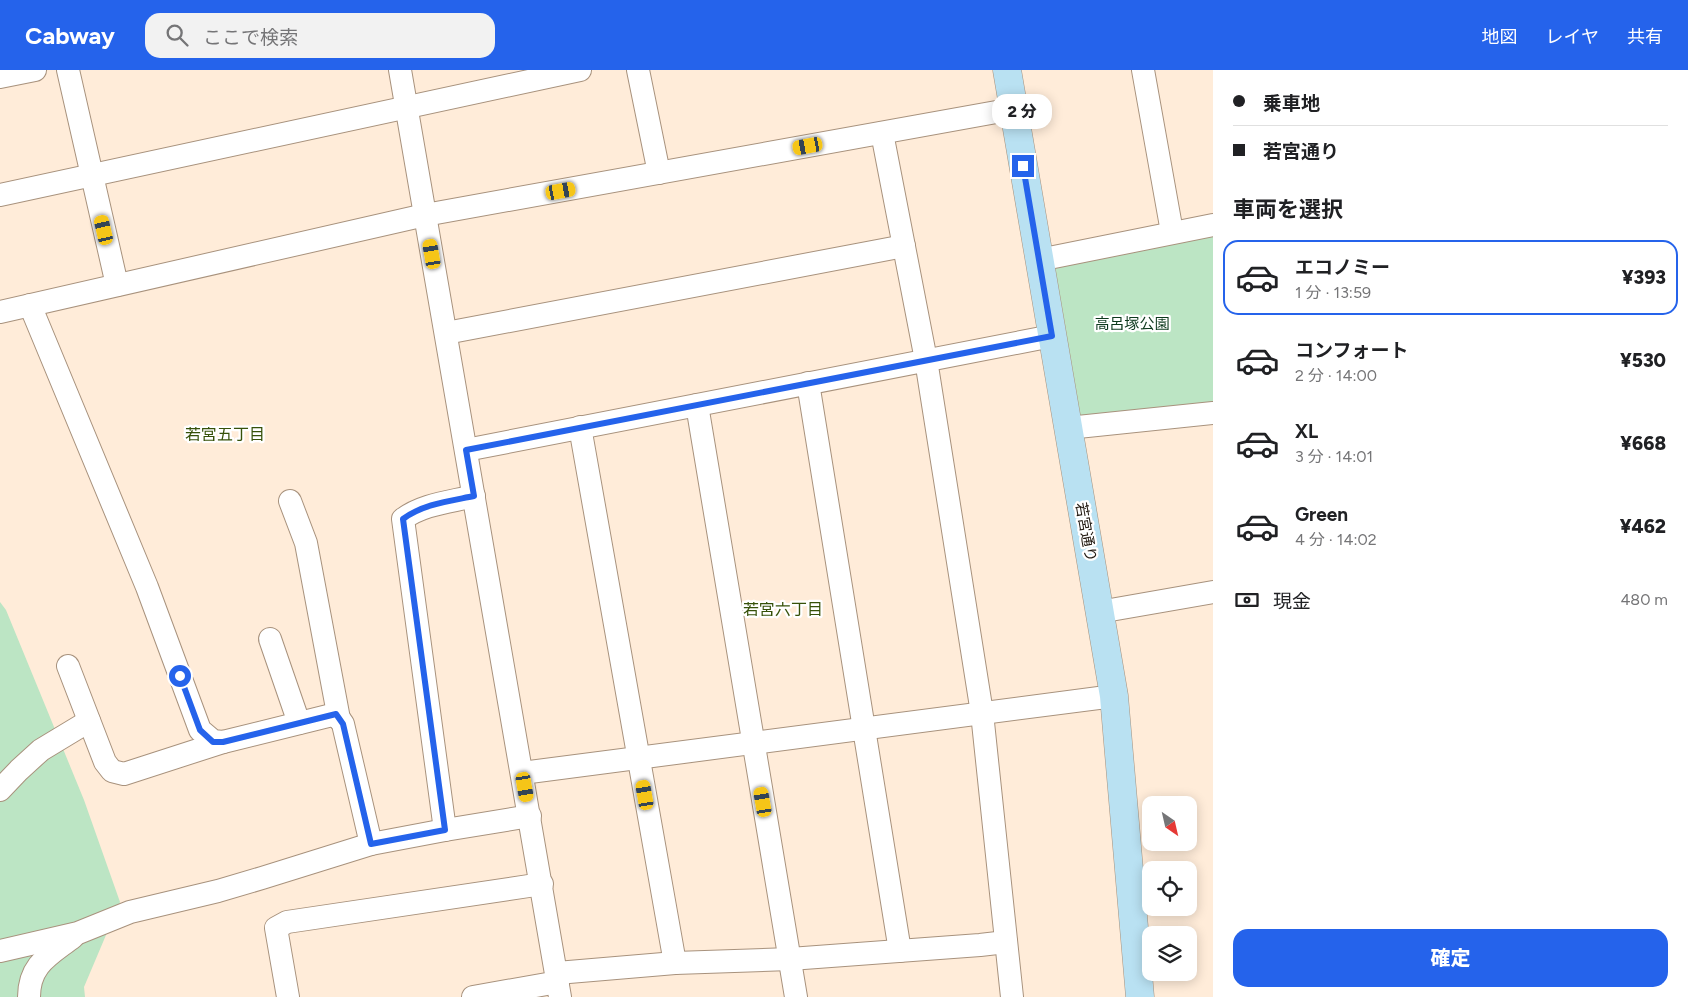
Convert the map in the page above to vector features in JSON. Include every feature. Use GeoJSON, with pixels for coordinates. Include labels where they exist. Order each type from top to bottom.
{"type":"FeatureCollection","features":[{"type":"Feature","properties":{"kind":"street"},"geometry":{"type":"LineString","coordinates":[[0,77],[34,70]]}},
{"type":"Feature","properties":{"kind":"street"},"geometry":{"type":"LineString","coordinates":[[68,70],[117,285]]}},
{"type":"Feature","properties":{"kind":"street"},"geometry":{"type":"LineString","coordinates":[[400,70],[559,984]]}},
{"type":"Feature","properties":{"kind":"street"},"geometry":{"type":"LineString","coordinates":[[0,194],[406,108],[523,76],[580,70]]}},
{"type":"Feature","properties":{"kind":"street"},"geometry":{"type":"LineString","coordinates":[[638,70],[659,173]]}},
{"type":"Feature","properties":{"kind":"street","name":"若宮通り"},"geometry":{"type":"LineString","coordinates":[[1007,70],[1114,696],[1140,997]]}},
{"type":"Feature","properties":{"kind":"street"},"geometry":{"type":"LineString","coordinates":[[1143,70],[1172,232]]}},
{"type":"Feature","properties":{"kind":"street"},"geometry":{"type":"LineString","coordinates":[[0,312],[425,215],[1013,109]]}},
{"type":"Feature","properties":{"kind":"street"},"geometry":{"type":"LineString","coordinates":[[882,133],[926,360],[982,713],[1012,997]]}},
{"type":"Feature","properties":{"kind":"street"},"geometry":{"type":"LineString","coordinates":[[1039,260],[1213,225]]}},
{"type":"Feature","properties":{"kind":"street"},"geometry":{"type":"LineString","coordinates":[[446,333],[904,246]]}},
{"type":"Feature","properties":{"kind":"street"},"geometry":{"type":"LineString","coordinates":[[30,305],[147,587],[200,730],[213,742],[223,742]]}},
{"type":"Feature","properties":{"kind":"street"},"geometry":{"type":"LineString","coordinates":[[466,450],[1052,336]]}},
{"type":"Feature","properties":{"kind":"street"},"geometry":{"type":"LineString","coordinates":[[808,383],[900,951]]}},
{"type":"Feature","properties":{"kind":"street"},"geometry":{"type":"LineString","coordinates":[[697,405],[796,997]]}},
{"type":"Feature","properties":{"kind":"street"},"geometry":{"type":"LineString","coordinates":[[1068,428],[1213,413]]}},
{"type":"Feature","properties":{"kind":"street"},"geometry":{"type":"LineString","coordinates":[[580,427],[675,963]]}},
{"type":"Feature","properties":{"kind":"street"},"geometry":{"type":"LineString","coordinates":[[445,830],[403,519],[412,512],[474,496]]}},
{"type":"Feature","properties":{"kind":"street"},"geometry":{"type":"LineString","coordinates":[[290,501],[306,543],[339,719]]}},
{"type":"Feature","properties":{"kind":"street"},"geometry":{"type":"LineString","coordinates":[[1099,612],[1213,592]]}},
{"type":"Feature","properties":{"kind":"street"},"geometry":{"type":"LineString","coordinates":[[270,639],[299,724]]}},
{"type":"Feature","properties":{"kind":"street"},"geometry":{"type":"LineString","coordinates":[[68,666],[105,762],[112,772],[124,774],[223,742],[336,714],[343,724],[371,844]]}},
{"type":"Feature","properties":{"kind":"street"},"geometry":{"type":"LineString","coordinates":[[522,773],[1114,696]]}},
{"type":"Feature","properties":{"kind":"street"},"geometry":{"type":"LineString","coordinates":[[0,790],[42,750],[90,722]]}},
{"type":"Feature","properties":{"kind":"street"},"geometry":{"type":"LineString","coordinates":[[0,951],[78,933],[130,912],[227,888],[371,844],[530,816]]}},
{"type":"Feature","properties":{"kind":"street"},"geometry":{"type":"LineString","coordinates":[[288,997],[276,928],[287,922],[542,884]]}},
{"type":"Feature","properties":{"kind":"street"},"geometry":{"type":"LineString","coordinates":[[29,997],[29,983],[38,964],[78,933]]}},
{"type":"Feature","properties":{"kind":"street"},"geometry":{"type":"LineString","coordinates":[[473,997],[675,963],[790,959],[1006,942]]}},
{"type":"Feature","properties":{"kind":"green space","name":"高呂塚公園"},"geometry":{"type":"Polygon","coordinates":[[[1213,225],[1213,413],[1068,428],[1040,260],[1213,225]]]}},
{"type":"Feature","properties":{"kind":"green space"},"geometry":{"type":"Polygon","coordinates":[[[0,602],[6,610],[84,800],[120,902],[84,987],[85,997],[0,997],[0,602]]]}},
{"type":"Feature","properties":{"kind":"district","name":"若宮五丁目"},"geometry":{"type":"Point","coordinates":[225,434]}},
{"type":"Feature","properties":{"kind":"district","name":"若宮六丁目"},"geometry":{"type":"Point","coordinates":[783,609]}},
{"type":"Feature","properties":{"kind":"route"},"geometry":{"type":"LineString","coordinates":[[180,676],[200,730],[213,742],[223,742],[336,714],[343,724],[371,844],[445,830],[403,519],[412,512],[474,496],[466,450],[1052,336],[1023,166]]}}]}
